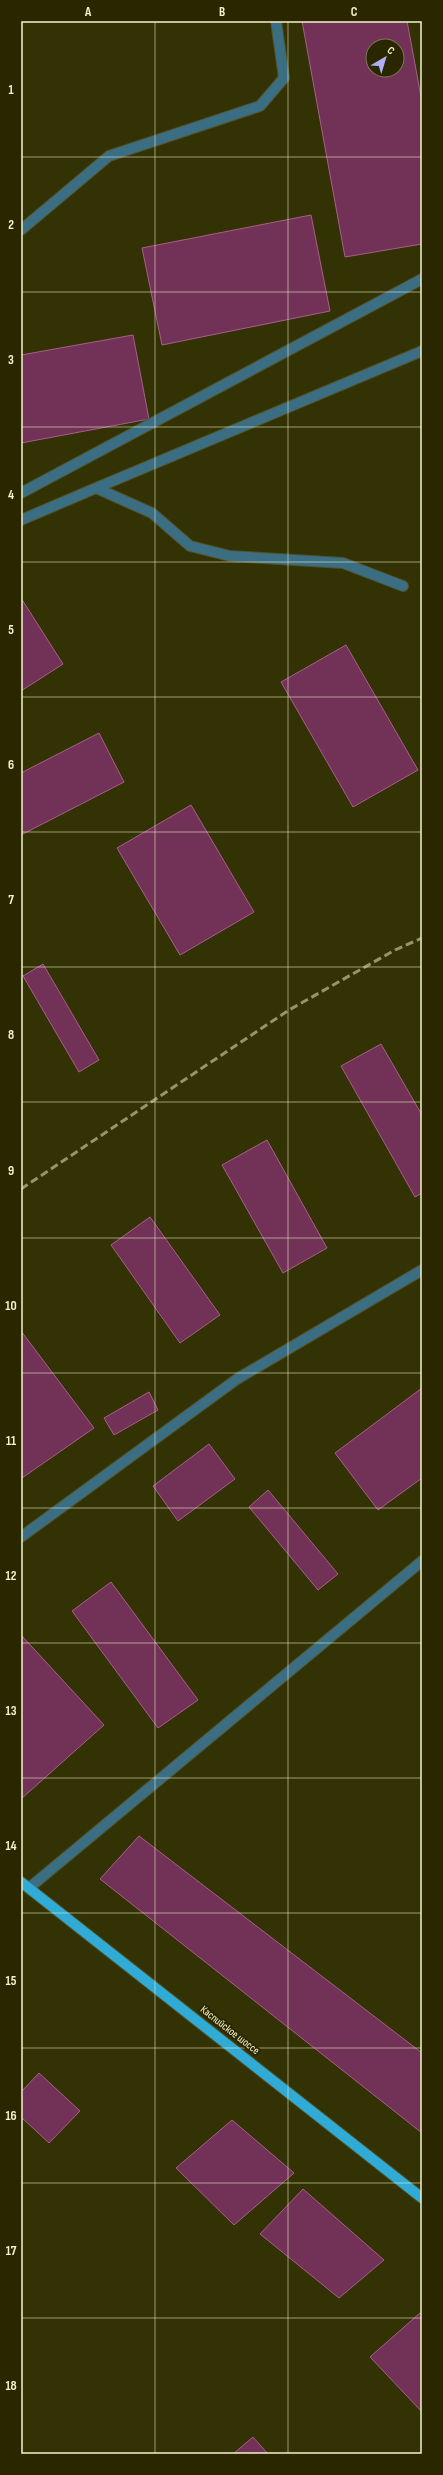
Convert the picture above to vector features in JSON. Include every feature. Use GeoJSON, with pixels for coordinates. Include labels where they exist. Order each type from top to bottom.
{"type":"FeatureCollection","features":[{"type":"Feature","properties":{"kind":"main road","name":"Каспийское шоссе"},"geometry":{"type":"LineString","coordinates":[[25,1885],[422,2198]]}},
{"type":"Feature","properties":{"kind":"lane"},"geometry":{"type":"LineString","coordinates":[[21,230],[109,156],[260,106],[284,78],[276,21]]}},
{"type":"Feature","properties":{"kind":"lane"},"geometry":{"type":"LineString","coordinates":[[21,493],[422,279]]}},
{"type":"Feature","properties":{"kind":"lane"},"geometry":{"type":"LineString","coordinates":[[21,520],[422,351]]}},
{"type":"Feature","properties":{"kind":"lane"},"geometry":{"type":"LineString","coordinates":[[96,488],[152,514],[190,546],[230,556],[343,563],[403,586]]}},
{"type":"Feature","properties":{"kind":"lane"},"geometry":{"type":"LineString","coordinates":[[21,1537],[237,1379],[422,1270]]}},
{"type":"Feature","properties":{"kind":"lane"},"geometry":{"type":"LineString","coordinates":[[25,1885],[422,1561]]}},
{"type":"Feature","properties":{"kind":"building"},"geometry":{"type":"Polygon","coordinates":[[[302,21],[407,21],[422,102],[422,244],[345,257],[302,21]]]}},
{"type":"Feature","properties":{"kind":"building"},"geometry":{"type":"Polygon","coordinates":[[[311,215],[330,311],[162,345],[142,248],[311,215]]]}},
{"type":"Feature","properties":{"kind":"building"},"geometry":{"type":"Polygon","coordinates":[[[133,335],[149,419],[21,443],[21,355],[133,335]]]}},
{"type":"Feature","properties":{"kind":"building"},"geometry":{"type":"Polygon","coordinates":[[[21,598],[63,664],[21,691],[21,598]]]}},
{"type":"Feature","properties":{"kind":"building"},"geometry":{"type":"Polygon","coordinates":[[[346,645],[418,770],[353,807],[281,682],[346,645]]]}},
{"type":"Feature","properties":{"kind":"building"},"geometry":{"type":"Polygon","coordinates":[[[99,733],[124,782],[21,835],[21,773],[99,733]]]}},
{"type":"Feature","properties":{"kind":"building"},"geometry":{"type":"Polygon","coordinates":[[[191,805],[254,912],[180,955],[117,848],[191,805]]]}},
{"type":"Feature","properties":{"kind":"building"},"geometry":{"type":"Polygon","coordinates":[[[43,964],[99,1060],[79,1072],[23,976],[43,964]]]}},
{"type":"Feature","properties":{"kind":"building"},"geometry":{"type":"Polygon","coordinates":[[[381,1044],[422,1115],[422,1193],[415,1197],[341,1066],[381,1044]]]}},
{"type":"Feature","properties":{"kind":"building"},"geometry":{"type":"Polygon","coordinates":[[[267,1140],[327,1248],[283,1273],[222,1165],[267,1140]]]}},
{"type":"Feature","properties":{"kind":"building"},"geometry":{"type":"Polygon","coordinates":[[[150,1217],[220,1315],[180,1343],[111,1245],[150,1217]]]}},
{"type":"Feature","properties":{"kind":"building"},"geometry":{"type":"Polygon","coordinates":[[[21,1331],[94,1428],[22,1478],[21,1477],[21,1331]]]}},
{"type":"Feature","properties":{"kind":"building"},"geometry":{"type":"Polygon","coordinates":[[[422,1388],[422,1478],[378,1510],[335,1453],[422,1388]]]}},
{"type":"Feature","properties":{"kind":"building"},"geometry":{"type":"Polygon","coordinates":[[[149,1392],[158,1410],[114,1435],[104,1418],[149,1392]]]}},
{"type":"Feature","properties":{"kind":"building"},"geometry":{"type":"Polygon","coordinates":[[[209,1444],[235,1479],[178,1521],[153,1486],[209,1444]]]}},
{"type":"Feature","properties":{"kind":"building"},"geometry":{"type":"Polygon","coordinates":[[[268,1490],[338,1574],[318,1590],[249,1507],[268,1490]]]}},
{"type":"Feature","properties":{"kind":"building"},"geometry":{"type":"Polygon","coordinates":[[[111,1582],[198,1700],[158,1728],[72,1611],[111,1582]]]}},
{"type":"Feature","properties":{"kind":"building"},"geometry":{"type":"Polygon","coordinates":[[[21,1635],[104,1725],[21,1799],[21,1635]]]}},
{"type":"Feature","properties":{"kind":"building"},"geometry":{"type":"Polygon","coordinates":[[[139,1836],[422,2053],[422,2133],[100,1879],[139,1836]]]}},
{"type":"Feature","properties":{"kind":"building"},"geometry":{"type":"Polygon","coordinates":[[[39,2073],[80,2111],[49,2143],[21,2117],[21,2092],[39,2073]]]}},
{"type":"Feature","properties":{"kind":"building"},"geometry":{"type":"Polygon","coordinates":[[[232,2120],[294,2173],[234,2225],[176,2168],[232,2120]]]}},
{"type":"Feature","properties":{"kind":"building"},"geometry":{"type":"Polygon","coordinates":[[[303,2189],[384,2260],[339,2298],[260,2234],[303,2189]]]}},
{"type":"Feature","properties":{"kind":"building"},"geometry":{"type":"Polygon","coordinates":[[[420,2313],[422,2315],[422,2412],[370,2357],[420,2313]]]}},
{"type":"Feature","properties":{"kind":"building"},"geometry":{"type":"Polygon","coordinates":[[[253,2437],[268,2454],[233,2454],[253,2437]]]}},
{"type":"Feature","properties":{"kind":"railway"},"geometry":{"type":"LineString","coordinates":[[21,1189],[289,1010],[395,950],[422,938]]}}]}
